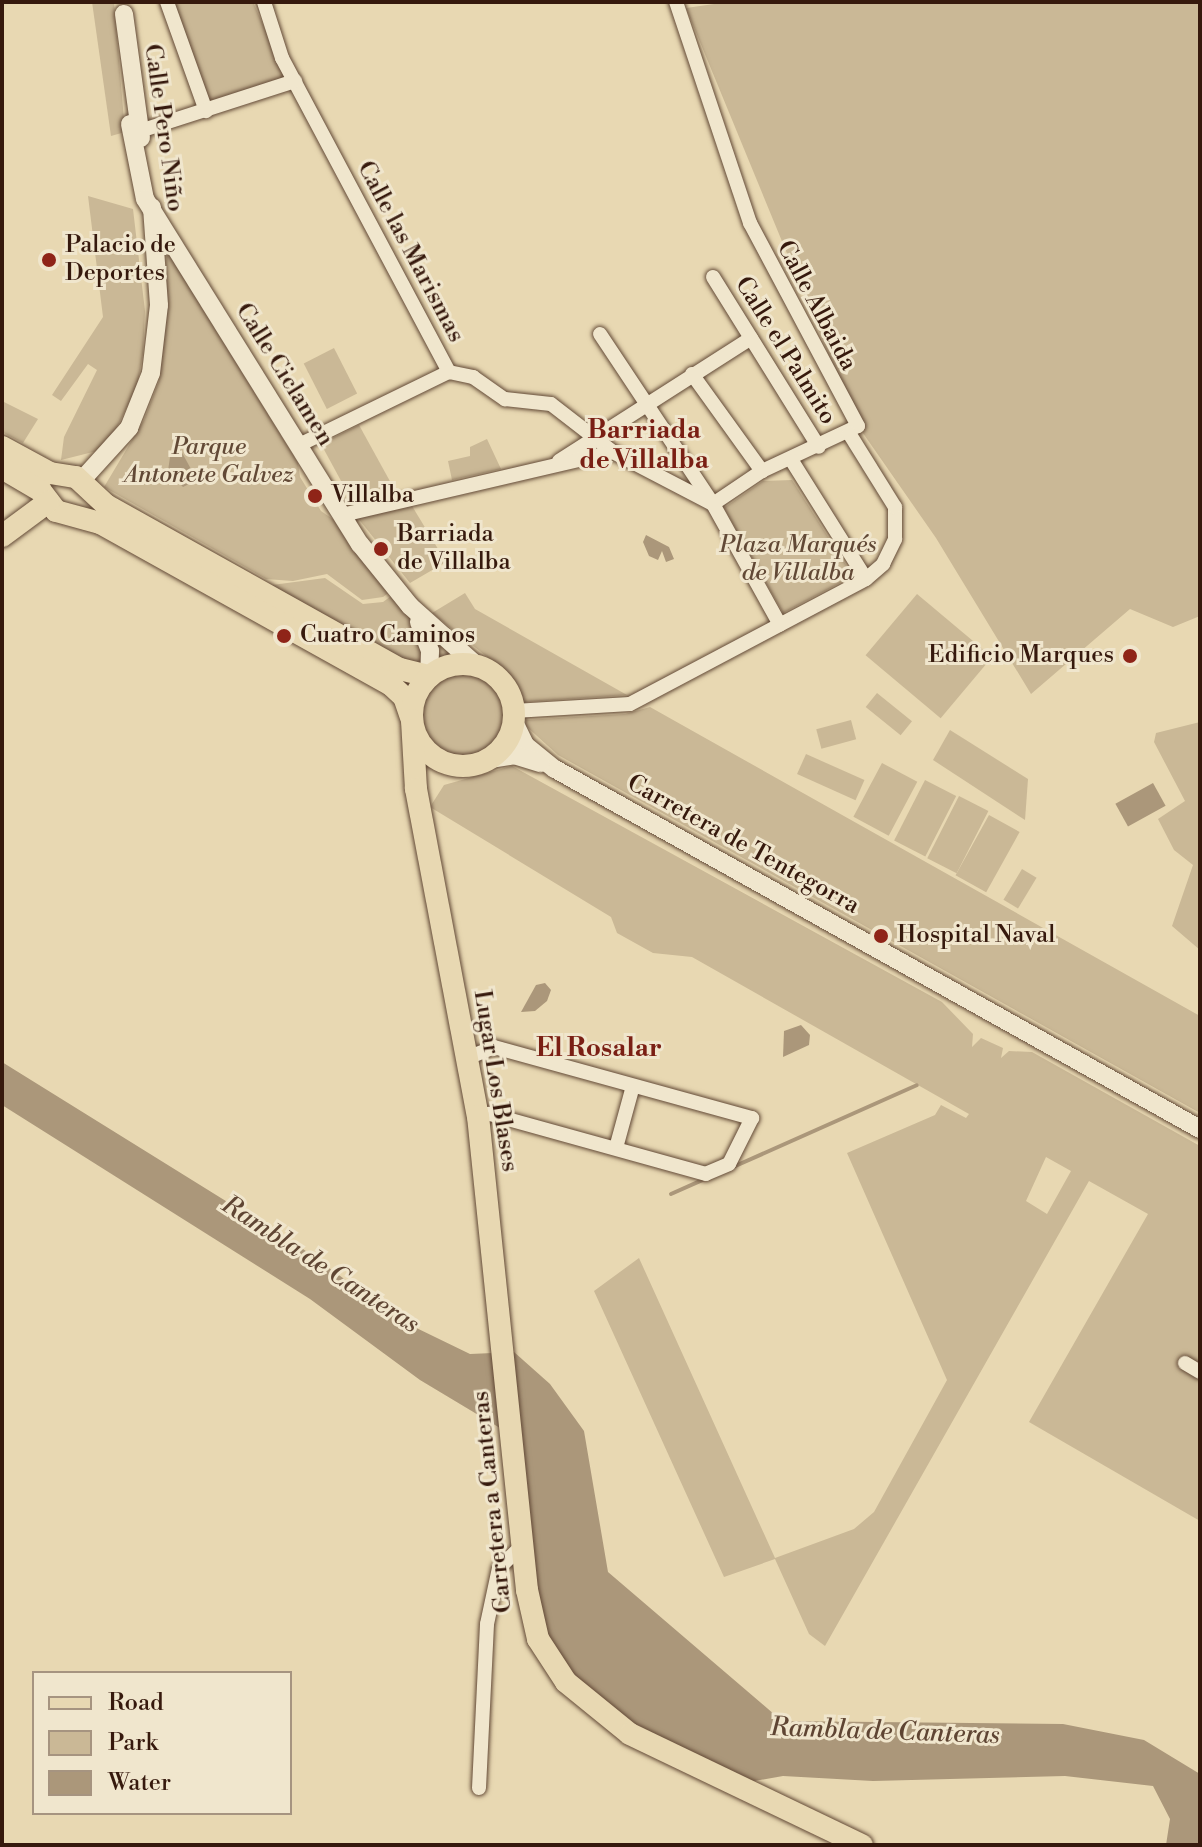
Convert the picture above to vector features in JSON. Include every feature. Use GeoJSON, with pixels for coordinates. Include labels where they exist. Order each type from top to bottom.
{"type":"FeatureCollection","features":[{"type":"Feature","properties":{"kind":"main road"},"geometry":{"type":"LineString","coordinates":[[2,447],[75,481],[106,505],[405,671],[429,676]]}},
{"type":"Feature","properties":{"kind":"main road"},"geometry":{"type":"LineString","coordinates":[[2,468],[36,487],[56,511],[100,523],[391,685],[404,697],[412,719],[426,751],[456,766],[490,759],[506,743],[514,717],[502,682],[476,665],[450,665],[429,676],[416,695],[412,719]]}},
{"type":"Feature","properties":{"kind":"main road"},"geometry":{"type":"LineString","coordinates":[[48,502],[48,487],[75,481]]}},
{"type":"Feature","properties":{"kind":"main road"},"geometry":{"type":"LineString","coordinates":[[70,515],[84,506],[75,481]]}},
{"type":"Feature","properties":{"kind":"main road"},"geometry":{"type":"LineString","coordinates":[[2,536],[48,502]]}},
{"type":"Feature","properties":{"kind":"main road","name":"Lugar Los Blases"},"geometry":{"type":"LineString","coordinates":[[412,719],[422,821],[478,1116],[502,1350]]}},
{"type":"Feature","properties":{"kind":"main road","name":"Lugar Los Blases"},"geometry":{"type":"LineString","coordinates":[[422,821],[425,788],[456,766]]}},
{"type":"Feature","properties":{"kind":"main road","name":"Carretera a Canteras"},"geometry":{"type":"LineString","coordinates":[[502,1350],[532,1623],[557,1671],[579,1695],[659,1750],[862,1845]]}},
{"type":"Feature","properties":{"kind":"street"},"geometry":{"type":"LineString","coordinates":[[167,2],[206,111]]}},
{"type":"Feature","properties":{"kind":"street","name":"Calle las Marismas"},"geometry":{"type":"LineString","coordinates":[[264,2],[274,40],[449,372],[473,377],[505,399],[551,404],[593,440],[713,504]]}},
{"type":"Feature","properties":{"kind":"street","name":"Calle Albaida"},"geometry":{"type":"LineString","coordinates":[[676,2],[756,237],[895,507],[895,539],[883,564],[866,579]]}},
{"type":"Feature","properties":{"kind":"street","name":"Calle Pero Niño"},"geometry":{"type":"LineString","coordinates":[[124,8],[149,311],[145,391]]}},
{"type":"Feature","properties":{"kind":"street"},"geometry":{"type":"LineString","coordinates":[[152,205],[145,199],[135,128],[206,111],[295,81]]}},
{"type":"Feature","properties":{"kind":"street","name":"Calle Pero Niño"},"geometry":{"type":"LineString","coordinates":[[75,481],[122,437],[145,391],[158,341],[152,205]]}},
{"type":"Feature","properties":{"kind":"street","name":"Calle Ciclamen"},"geometry":{"type":"LineString","coordinates":[[152,205],[342,515],[410,606],[429,644],[429,676]]}},
{"type":"Feature","properties":{"kind":"street"},"geometry":{"type":"LineString","coordinates":[[155,255],[165,244],[177,246]]}},
{"type":"Feature","properties":{"kind":"street","name":"Calle el Palmito"},"geometry":{"type":"LineString","coordinates":[[713,277],[819,447]]}},
{"type":"Feature","properties":{"kind":"street"},"geometry":{"type":"LineString","coordinates":[[600,334],[643,404],[713,504],[780,625]]}},
{"type":"Feature","properties":{"kind":"street"},"geometry":{"type":"LineString","coordinates":[[549,467],[643,404],[751,338]]}},
{"type":"Feature","properties":{"kind":"street"},"geometry":{"type":"LineString","coordinates":[[299,445],[449,372]]}},
{"type":"Feature","properties":{"kind":"street"},"geometry":{"type":"LineString","coordinates":[[692,374],[762,471]]}},
{"type":"Feature","properties":{"kind":"street"},"geometry":{"type":"LineString","coordinates":[[713,504],[762,471],[792,461],[853,430]]}},
{"type":"Feature","properties":{"kind":"street"},"geometry":{"type":"LineString","coordinates":[[342,515],[613,452]]}},
{"type":"Feature","properties":{"kind":"street"},"geometry":{"type":"LineString","coordinates":[[514,717],[630,704],[866,579],[792,461]]}},
{"type":"Feature","properties":{"kind":"street","name":"Calle Ciclamen"},"geometry":{"type":"LineString","coordinates":[[410,606],[476,665]]}},
{"type":"Feature","properties":{"kind":"street","name":"Carretera de Tentegorra"},"geometry":{"type":"LineString","coordinates":[[514,717],[525,745],[555,769]]}},
{"type":"Feature","properties":{"kind":"street","name":"Carretera de Tentegorra"},"geometry":{"type":"LineString","coordinates":[[490,759],[520,756],[555,769],[1200,1129]]}},
{"type":"Feature","properties":{"kind":"street"},"geometry":{"type":"LineString","coordinates":[[467,1058],[494,1047],[752,1118],[729,1164],[706,1174],[489,1114],[478,1116]]}},
{"type":"Feature","properties":{"kind":"street"},"geometry":{"type":"LineString","coordinates":[[616,1148],[633,1086]]}},
{"type":"Feature","properties":{"kind":"street"},"geometry":{"type":"LineString","coordinates":[[1185,1363],[1200,1372]]}},
{"type":"Feature","properties":{"kind":"street"},"geometry":{"type":"LineString","coordinates":[[479,1788],[487,1624],[499,1568],[523,1545]]}},
{"type":"Feature","properties":{"kind":"green space"},"geometry":{"type":"Polygon","coordinates":[[[92,2],[114,2],[125,132],[111,136],[92,2]]]}},
{"type":"Feature","properties":{"kind":"green space"},"geometry":{"type":"Polygon","coordinates":[[[167,2],[253,2],[289,84],[206,111],[167,2]]]}},
{"type":"Feature","properties":{"kind":"green space"},"geometry":{"type":"Polygon","coordinates":[[[728,2],[1200,2],[1200,616],[1173,627],[1130,609],[1031,694],[936,538],[858,426],[686,8],[728,2]]]}},
{"type":"Feature","properties":{"kind":"green space"},"geometry":{"type":"Polygon","coordinates":[[[88,196],[133,209],[145,311],[143,353],[137,387],[115,431],[97,451],[61,460],[64,437],[97,370],[88,364],[61,401],[52,395],[103,317],[88,196]]]}},
{"type":"Feature","properties":{"kind":"green space","name":"Parque Antonete Galvez"},"geometry":{"type":"Polygon","coordinates":[[[167,251],[298,463],[300,477],[321,511],[334,520],[352,549],[395,588],[383,597],[362,600],[327,574],[293,581],[266,579],[104,487],[144,420],[159,381],[167,251]]]}},
{"type":"Feature","properties":{"kind":"green space"},"geometry":{"type":"Polygon","coordinates":[[[334,348],[357,393],[327,409],[304,363],[334,348]]]}},
{"type":"Feature","properties":{"kind":"green space"},"geometry":{"type":"Polygon","coordinates":[[[2,401],[38,419],[23,443],[2,432],[2,401]]]}},
{"type":"Feature","properties":{"kind":"green space"},"geometry":{"type":"Polygon","coordinates":[[[359,425],[397,494],[353,503],[321,444],[359,425]]]}},
{"type":"Feature","properties":{"kind":"green space"},"geometry":{"type":"Polygon","coordinates":[[[487,439],[501,469],[452,480],[448,461],[470,456],[470,447],[487,439]]]}},
{"type":"Feature","properties":{"kind":"green space","name":"Plaza Marqués de Villalba"},"geometry":{"type":"Polygon","coordinates":[[[792,480],[853,576],[783,613],[724,508],[763,481],[792,480]]]}},
{"type":"Feature","properties":{"kind":"green space"},"geometry":{"type":"Polygon","coordinates":[[[412,506],[446,562],[410,583],[357,517],[412,506]]]}},
{"type":"Feature","properties":{"kind":"green space"},"geometry":{"type":"Polygon","coordinates":[[[325,578],[363,604],[383,602],[398,591],[438,670],[463,664],[497,677],[514,711],[502,749],[468,767],[447,764],[426,751],[410,708],[272,585],[325,578]]]}},
{"type":"Feature","properties":{"kind":"green space"},"geometry":{"type":"Polygon","coordinates":[[[465,593],[475,609],[627,695],[524,702],[510,675],[432,613],[465,593]]]}},
{"type":"Feature","properties":{"kind":"green space"},"geometry":{"type":"Polygon","coordinates":[[[917,594],[992,657],[941,718],[866,655],[917,594]]]}},
{"type":"Feature","properties":{"kind":"green space"},"geometry":{"type":"Polygon","coordinates":[[[877,693],[912,721],[901,735],[866,707],[877,693]]]}},
{"type":"Feature","properties":{"kind":"green space"},"geometry":{"type":"Polygon","coordinates":[[[650,707],[1200,1016],[1200,1113],[558,755],[526,726],[526,720],[625,714],[650,707]]]}},
{"type":"Feature","properties":{"kind":"green space"},"geometry":{"type":"Polygon","coordinates":[[[851,720],[856,739],[821,749],[816,729],[851,720]]]}},
{"type":"Feature","properties":{"kind":"green space"},"geometry":{"type":"Polygon","coordinates":[[[1200,722],[1200,950],[1172,926],[1193,865],[1174,850],[1158,819],[1185,801],[1154,742],[1156,733],[1200,722]]]}},
{"type":"Feature","properties":{"kind":"green space"},"geometry":{"type":"Polygon","coordinates":[[[950,730],[1028,779],[1025,820],[933,760],[950,730]]]}},
{"type":"Feature","properties":{"kind":"green space"},"geometry":{"type":"Polygon","coordinates":[[[806,754],[864,780],[856,800],[797,774],[806,754]]]}},
{"type":"Feature","properties":{"kind":"green space"},"geometry":{"type":"Polygon","coordinates":[[[882,763],[917,782],[889,836],[853,817],[882,763]]]}},
{"type":"Feature","properties":{"kind":"green space"},"geometry":{"type":"Polygon","coordinates":[[[512,766],[942,1002],[973,1034],[972,1047],[981,1038],[1003,1048],[1001,1058],[1009,1051],[1032,1052],[1200,1146],[1200,1521],[1029,1422],[1148,1214],[1089,1181],[825,1646],[809,1634],[775,1559],[724,1577],[594,1291],[639,1258],[775,1558],[854,1529],[874,1512],[947,1380],[847,1153],[935,1115],[941,1105],[966,1118],[969,1114],[692,957],[653,953],[617,933],[611,917],[430,807],[444,785],[512,766]],[[1046,1157],[1026,1201],[1047,1214],[1071,1171],[1046,1157]]]}},
{"type":"Feature","properties":{"kind":"green space"},"geometry":{"type":"Polygon","coordinates":[[[925,780],[956,796],[925,856],[894,841],[925,780]]]}},
{"type":"Feature","properties":{"kind":"green space"},"geometry":{"type":"Polygon","coordinates":[[[959,796],[988,811],[957,873],[927,858],[959,796]]]}},
{"type":"Feature","properties":{"kind":"green space"},"geometry":{"type":"Polygon","coordinates":[[[989,815],[1020,832],[986,892],[956,875],[989,815]]]}},
{"type":"Feature","properties":{"kind":"green space"},"geometry":{"type":"Polygon","coordinates":[[[1022,869],[1037,878],[1018,909],[1003,900],[1022,869]]]}},
{"type":"Feature","properties":{"kind":"water"},"geometry":{"type":"Polygon","coordinates":[[[180,449],[197,480],[183,487],[168,471],[171,450],[180,449]]]}},
{"type":"Feature","properties":{"kind":"water"},"geometry":{"type":"Polygon","coordinates":[[[646,535],[669,547],[674,559],[666,562],[662,551],[658,560],[649,556],[643,542],[646,535]]]}},
{"type":"Feature","properties":{"kind":"water"},"geometry":{"type":"Polygon","coordinates":[[[1153,783],[1166,806],[1128,827],[1115,804],[1153,783]]]}},
{"type":"Feature","properties":{"kind":"water"},"geometry":{"type":"Polygon","coordinates":[[[545,983],[551,990],[547,1001],[535,1011],[521,1012],[536,985],[545,983]]]}},
{"type":"Feature","properties":{"kind":"water"},"geometry":{"type":"Polygon","coordinates":[[[801,1025],[810,1035],[809,1045],[783,1057],[784,1031],[801,1025]]]}},
{"type":"Feature","properties":{"kind":"water","name":"Rambla de Canteras"},"geometry":{"type":"Polygon","coordinates":[[[2,1062],[303,1249],[402,1321],[470,1354],[514,1352],[550,1384],[584,1431],[608,1572],[782,1721],[1063,1724],[1144,1740],[1200,1774],[1200,1845],[1166,1845],[1170,1819],[1153,1786],[1065,1776],[873,1781],[783,1776],[732,1785],[659,1750],[549,1658],[510,1434],[420,1380],[310,1299],[2,1105],[2,1062]]]}},
{"type":"Feature","properties":{"kind":"waterway"},"geometry":{"type":"LineString","coordinates":[[733,1167],[917,1085]]}},
{"type":"Feature","properties":{"kind":"waterway"},"geometry":{"type":"LineString","coordinates":[[671,1194],[707,1178]]}},
{"type":"Feature","properties":{"kind":"place","name":"Palacio de Deportes"},"geometry":{"type":"Point","coordinates":[49,260]}},
{"type":"Feature","properties":{"kind":"place","name":"Villalba"},"geometry":{"type":"Point","coordinates":[315,496]}},
{"type":"Feature","properties":{"kind":"place","name":"Barriada de Villalba"},"geometry":{"type":"Point","coordinates":[381,549]}},
{"type":"Feature","properties":{"kind":"place","name":"Cuatro Caminos"},"geometry":{"type":"Point","coordinates":[284,636]}},
{"type":"Feature","properties":{"kind":"place","name":"Edificio Marques"},"geometry":{"type":"Point","coordinates":[1130,656]}},
{"type":"Feature","properties":{"kind":"place","name":"Hospital Naval"},"geometry":{"type":"Point","coordinates":[881,936]}},
{"type":"Feature","properties":{"kind":"district","name":"Barriada de Villalba"},"geometry":{"type":"Point","coordinates":[644,446]}},
{"type":"Feature","properties":{"kind":"district","name":"El Rosalar"},"geometry":{"type":"Point","coordinates":[599,1049]}}]}
